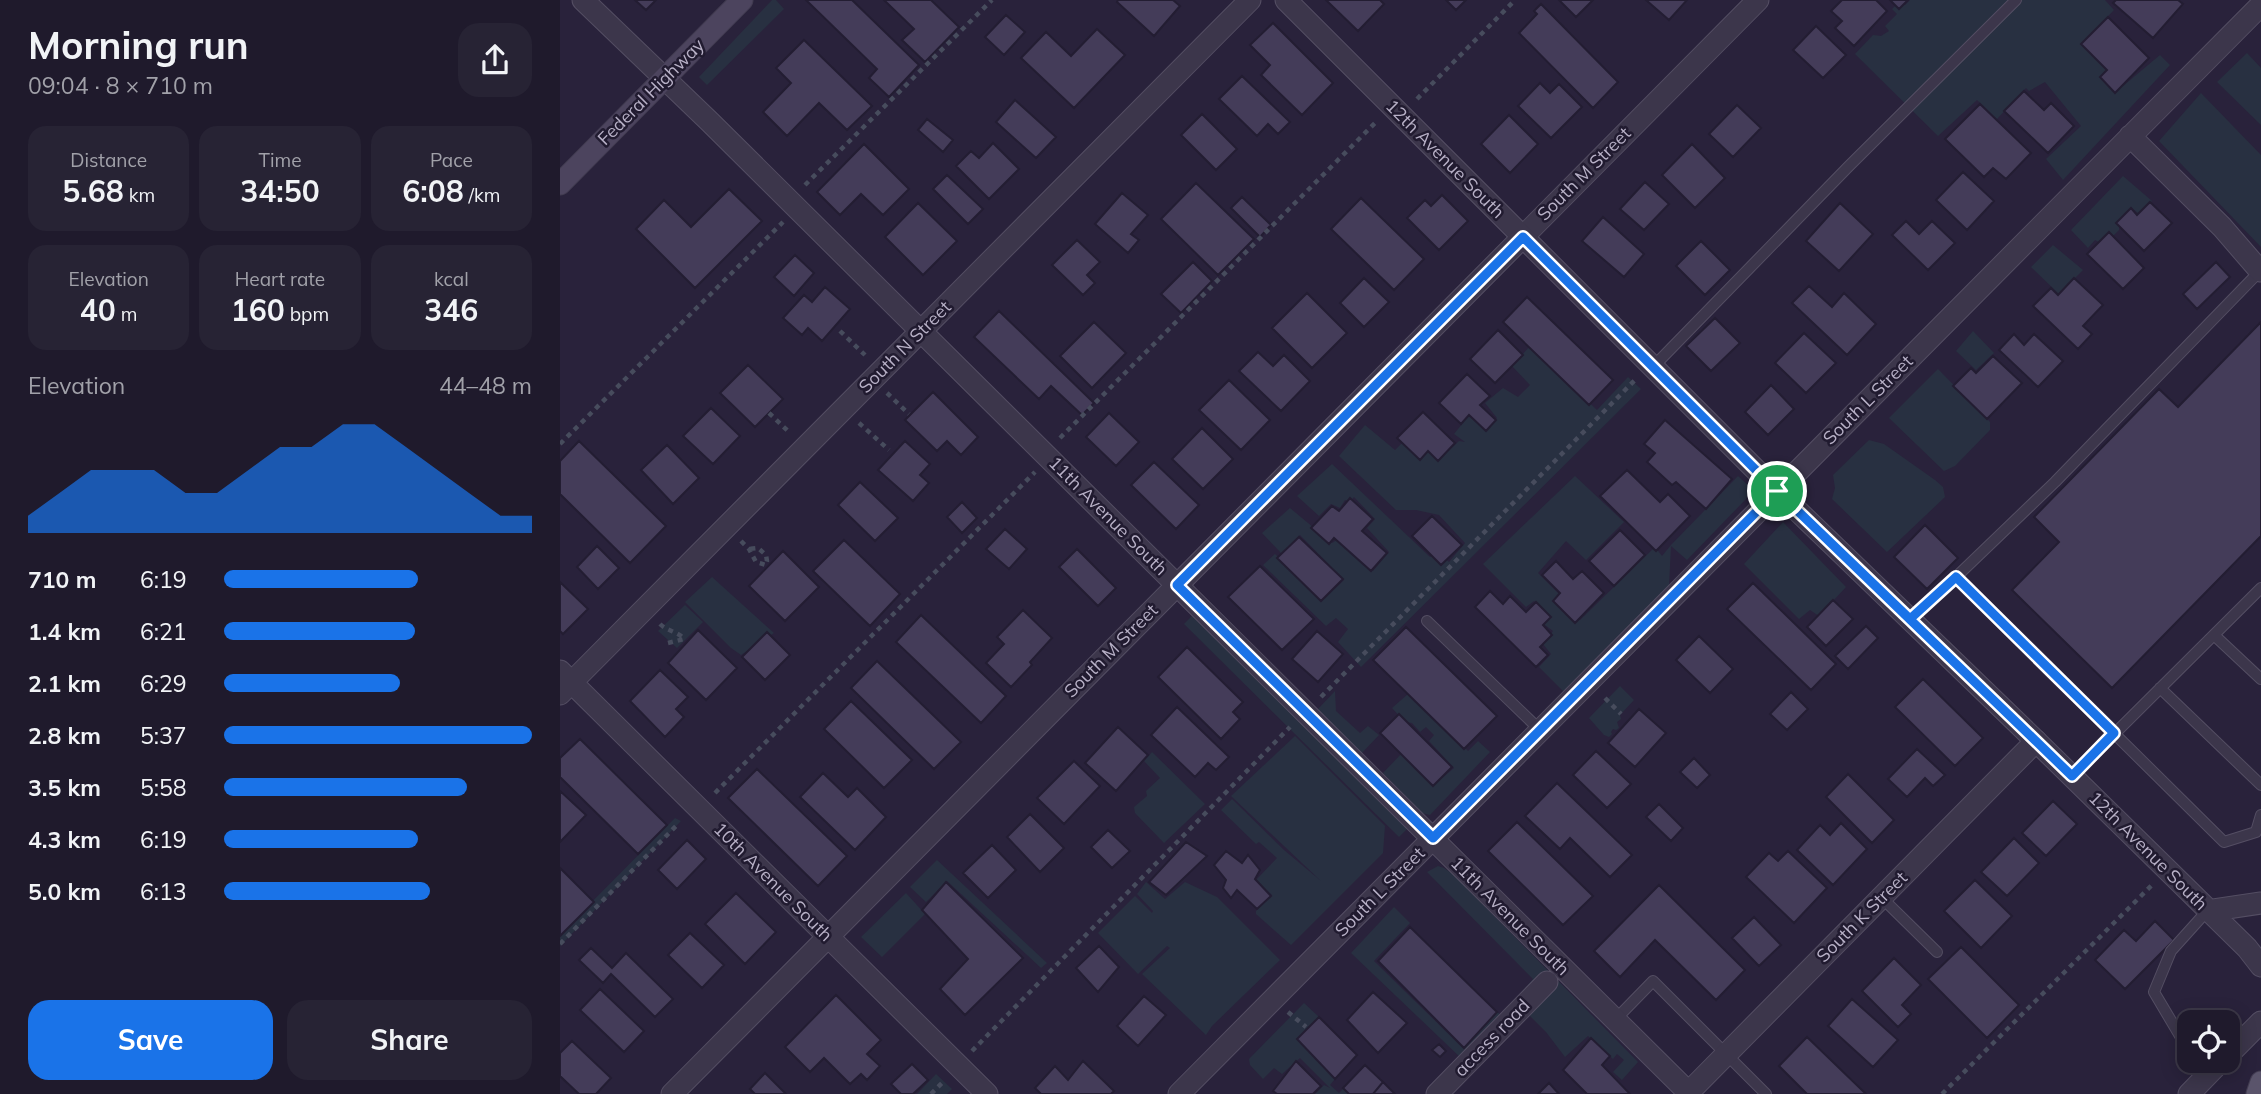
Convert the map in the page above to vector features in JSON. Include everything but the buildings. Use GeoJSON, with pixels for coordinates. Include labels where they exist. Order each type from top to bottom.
{"type":"FeatureCollection","features":[{"type":"Feature","properties":{"kind":"main road","name":"Federal Highway"},"geometry":{"type":"LineString","coordinates":[[560,184],[742,0]]}},
{"type":"Feature","properties":{"kind":"main road"},"geometry":{"type":"LineString","coordinates":[[2257,1094],[2261,1082]]}},
{"type":"Feature","properties":{"kind":"street","name":"11th Avenue South"},"geometry":{"type":"LineString","coordinates":[[583,0],[665,78],[1689,1093]]}},
{"type":"Feature","properties":{"kind":"street","name":"South N Street"},"geometry":{"type":"LineString","coordinates":[[564,682],[921,331],[1250,0]]}},
{"type":"Feature","properties":{"kind":"street","name":"12th Avenue South"},"geometry":{"type":"LineString","coordinates":[[1286,0],[1777,491],[2072,776],[2261,966]]}},
{"type":"Feature","properties":{"kind":"street","name":"South M Street"},"geometry":{"type":"LineString","coordinates":[[671,1094],[1758,0]]}},
{"type":"Feature","properties":{"kind":"street","name":"South L Street"},"geometry":{"type":"LineString","coordinates":[[1180,1094],[2261,5]]}},
{"type":"Feature","properties":{"kind":"street"},"geometry":{"type":"LineString","coordinates":[[2130,136],[2222,227],[2260,271]]}},
{"type":"Feature","properties":{"kind":"street","name":"10th Avenue South"},"geometry":{"type":"LineString","coordinates":[[564,682],[987,1094]]}},
{"type":"Feature","properties":{"kind":"street","name":"South K Street"},"geometry":{"type":"LineString","coordinates":[[1689,1093],[2036,741]]}},
{"type":"Feature","properties":{"kind":"street"},"geometry":{"type":"LineString","coordinates":[[2207,911],[2261,903]]}},
{"type":"Feature","properties":{"kind":"street","name":"access road"},"geometry":{"type":"LineString","coordinates":[[1437,1094],[1547,982]]}},
{"type":"Feature","properties":{"kind":"street"},"geometry":{"type":"LineString","coordinates":[[2240,1043],[2261,1022]]}},
{"type":"Feature","properties":{"kind":"street"},"geometry":{"type":"LineString","coordinates":[[2189,1094],[2203,1073]]}},
{"type":"Feature","properties":{"kind":"lane"},"geometry":{"type":"LineString","coordinates":[[1653,368],[1848,167],[2016,0]]}},
{"type":"Feature","properties":{"kind":"lane"},"geometry":{"type":"LineString","coordinates":[[1910,619],[2055,482],[2260,271]]}},
{"type":"Feature","properties":{"kind":"lane"},"geometry":{"type":"LineString","coordinates":[[1956,577],[2224,842],[2256,832],[2261,815]]}},
{"type":"Feature","properties":{"kind":"lane"},"geometry":{"type":"LineString","coordinates":[[2072,776],[2261,588]]}},
{"type":"Feature","properties":{"kind":"lane"},"geometry":{"type":"LineString","coordinates":[[1427,621],[1540,730]]}},
{"type":"Feature","properties":{"kind":"lane"},"geometry":{"type":"LineString","coordinates":[[2214,635],[2261,679]]}},
{"type":"Feature","properties":{"kind":"lane"},"geometry":{"type":"LineString","coordinates":[[2160,688],[2261,785]]}},
{"type":"Feature","properties":{"kind":"lane"},"geometry":{"type":"LineString","coordinates":[[1882,898],[1937,952]]}},
{"type":"Feature","properties":{"kind":"lane"},"geometry":{"type":"LineString","coordinates":[[2177,1031],[2154,992],[2171,951],[2207,911]]}},
{"type":"Feature","properties":{"kind":"lane"},"geometry":{"type":"LineString","coordinates":[[1614,1020],[1653,981],[1766,1094]]}},
{"type":"Feature","properties":{"kind":"path"},"geometry":{"type":"LineString","coordinates":[[799,190],[992,0]]}},
{"type":"Feature","properties":{"kind":"path"},"geometry":{"type":"LineString","coordinates":[[1413,104],[1515,0]]}},
{"type":"Feature","properties":{"kind":"path"},"geometry":{"type":"LineString","coordinates":[[1056,442],[1376,122]]}},
{"type":"Feature","properties":{"kind":"path"},"geometry":{"type":"LineString","coordinates":[[560,444],[783,221]]}},
{"type":"Feature","properties":{"kind":"path"},"geometry":{"type":"LineString","coordinates":[[841,331],[868,359]]}},
{"type":"Feature","properties":{"kind":"path"},"geometry":{"type":"LineString","coordinates":[[1318,700],[1636,380]]}},
{"type":"Feature","properties":{"kind":"path"},"geometry":{"type":"LineString","coordinates":[[887,393],[909,414]]}},
{"type":"Feature","properties":{"kind":"path"},"geometry":{"type":"LineString","coordinates":[[769,413],[791,434]]}},
{"type":"Feature","properties":{"kind":"path"},"geometry":{"type":"LineString","coordinates":[[859,422],[889,450]]}},
{"type":"Feature","properties":{"kind":"path"},"geometry":{"type":"LineString","coordinates":[[712,796],[1039,468]]}},
{"type":"Feature","properties":{"kind":"path"},"geometry":{"type":"LineString","coordinates":[[741,540],[756,562],[765,565],[767,561],[762,551],[758,548],[749,549]]}},
{"type":"Feature","properties":{"kind":"path"},"geometry":{"type":"LineString","coordinates":[[658,622],[684,639],[668,643]]}},
{"type":"Feature","properties":{"kind":"path"},"geometry":{"type":"LineString","coordinates":[[1605,698],[1621,714]]}},
{"type":"Feature","properties":{"kind":"path"},"geometry":{"type":"LineString","coordinates":[[969,1054],[1295,721]]}},
{"type":"Feature","properties":{"kind":"path"},"geometry":{"type":"LineString","coordinates":[[560,944],[678,824]]}},
{"type":"Feature","properties":{"kind":"path"},"geometry":{"type":"LineString","coordinates":[[1942,1094],[2153,884]]}},
{"type":"Feature","properties":{"kind":"path"},"geometry":{"type":"LineString","coordinates":[[1286,1009],[1306,1027]]}},
{"type":"Feature","properties":{"kind":"path"},"geometry":{"type":"LineString","coordinates":[[931,1094],[943,1081]]}},
{"type":"Feature","properties":{"kind":"shaded area"},"geometry":{"type":"Polygon","coordinates":[[[772,0],[776,0],[784,9],[707,85],[699,77],[772,0]]]}},
{"type":"Feature","properties":{"kind":"shaded area"},"geometry":{"type":"Polygon","coordinates":[[[1910,0],[2105,0],[2114,10],[2088,37],[2108,68],[2105,73],[2123,86],[2160,55],[2170,65],[2063,180],[2046,159],[2081,126],[2045,82],[2029,91],[2026,88],[1997,119],[1977,100],[1938,136],[1855,54],[1873,35],[1881,36],[1889,31],[1885,26],[1897,14],[1892,9],[1899,2],[1905,5],[1910,0]]]}},
{"type":"Feature","properties":{"kind":"shaded area"},"geometry":{"type":"Polygon","coordinates":[[[2247,53],[2261,68],[2261,125],[2217,82],[2247,53]]]}},
{"type":"Feature","properties":{"kind":"shaded area"},"geometry":{"type":"Polygon","coordinates":[[[2201,93],[2261,155],[2261,247],[2159,141],[2201,93]]]}},
{"type":"Feature","properties":{"kind":"shaded area"},"geometry":{"type":"Polygon","coordinates":[[[2123,176],[2152,201],[2139,214],[2132,208],[2119,222],[2119,230],[2104,245],[2095,240],[2088,248],[2071,230],[2123,176]]]}},
{"type":"Feature","properties":{"kind":"shaded area"},"geometry":{"type":"Polygon","coordinates":[[[2053,245],[2083,270],[2059,294],[2031,267],[2053,245]]]}},
{"type":"Feature","properties":{"kind":"shaded area"},"geometry":{"type":"Polygon","coordinates":[[[1973,331],[1994,353],[1976,370],[1956,351],[1973,331]]]}},
{"type":"Feature","properties":{"kind":"shaded area"},"geometry":{"type":"Polygon","coordinates":[[[1530,346],[1597,410],[1628,377],[1641,389],[1361,667],[1338,642],[1348,629],[1336,618],[1326,626],[1263,565],[1275,554],[1323,600],[1344,580],[1300,535],[1282,554],[1262,533],[1290,508],[1332,543],[1340,538],[1373,571],[1389,552],[1367,528],[1375,519],[1354,497],[1350,502],[1345,500],[1340,508],[1331,504],[1319,516],[1297,496],[1332,464],[1430,557],[1437,551],[1449,562],[1465,543],[1439,515],[1416,510],[1396,510],[1339,456],[1365,425],[1395,450],[1404,441],[1422,457],[1428,451],[1438,461],[1459,441],[1465,442],[1454,434],[1470,414],[1487,430],[1497,418],[1485,403],[1503,388],[1518,397],[1530,385],[1512,366],[1530,346]]]}},
{"type":"Feature","properties":{"kind":"shaded area"},"geometry":{"type":"Polygon","coordinates":[[[1938,369],[1990,422],[1990,430],[1955,466],[1944,471],[1889,418],[1938,369]]]}},
{"type":"Feature","properties":{"kind":"shaded area"},"geometry":{"type":"Polygon","coordinates":[[[1869,440],[1884,444],[1935,480],[1943,487],[1945,497],[1887,552],[1832,499],[1835,488],[1833,475],[1869,440]]]}},
{"type":"Feature","properties":{"kind":"shaded area"},"geometry":{"type":"Polygon","coordinates":[[[1575,476],[1624,522],[1586,560],[1566,541],[1538,573],[1559,594],[1554,599],[1580,620],[1655,547],[1662,556],[1671,545],[1738,476],[1750,487],[1746,499],[1687,560],[1671,546],[1669,586],[1604,650],[1567,695],[1539,667],[1551,654],[1543,644],[1553,631],[1537,619],[1545,610],[1534,601],[1526,607],[1483,564],[1575,476]]]}},
{"type":"Feature","properties":{"kind":"shaded area"},"geometry":{"type":"Polygon","coordinates":[[[1783,522],[1846,587],[1819,616],[1810,610],[1799,619],[1744,564],[1783,522]]]}},
{"type":"Feature","properties":{"kind":"shaded area"},"geometry":{"type":"Polygon","coordinates":[[[712,577],[774,633],[741,655],[731,648],[685,602],[712,577]]]}},
{"type":"Feature","properties":{"kind":"shaded area"},"geometry":{"type":"Polygon","coordinates":[[[685,605],[703,622],[677,648],[658,631],[685,605]]]}},
{"type":"Feature","properties":{"kind":"shaded area"},"geometry":{"type":"Polygon","coordinates":[[[1192,616],[1409,827],[1399,837],[1184,624],[1192,616]]]}},
{"type":"Feature","properties":{"kind":"shaded area"},"geometry":{"type":"Polygon","coordinates":[[[1620,686],[1634,700],[1620,715],[1621,719],[1617,722],[1619,728],[1613,729],[1609,737],[1589,718],[1620,686]]]}},
{"type":"Feature","properties":{"kind":"shaded area"},"geometry":{"type":"Polygon","coordinates":[[[1335,691],[1336,711],[1360,733],[1368,726],[1379,735],[1360,755],[1318,709],[1335,691]]]}},
{"type":"Feature","properties":{"kind":"shaded area"},"geometry":{"type":"Polygon","coordinates":[[[1408,694],[1468,751],[1478,741],[1490,752],[1430,815],[1422,813],[1383,773],[1403,752],[1436,783],[1454,768],[1429,741],[1434,735],[1426,727],[1420,732],[1412,723],[1405,722],[1392,708],[1408,694]]]}},
{"type":"Feature","properties":{"kind":"shaded area"},"geometry":{"type":"Polygon","coordinates":[[[1295,736],[1385,826],[1383,853],[1291,945],[1256,914],[1272,895],[1256,880],[1277,858],[1259,842],[1256,844],[1221,810],[1232,799],[1284,850],[1321,881],[1231,796],[1295,736]]]}},
{"type":"Feature","properties":{"kind":"shaded area"},"geometry":{"type":"Polygon","coordinates":[[[1152,752],[1205,804],[1164,843],[1135,813],[1134,807],[1147,796],[1146,791],[1160,778],[1144,761],[1152,752]]]}},
{"type":"Feature","properties":{"kind":"shaded area"},"geometry":{"type":"Polygon","coordinates":[[[675,818],[681,821],[560,946],[560,934],[675,818]]]}},
{"type":"Feature","properties":{"kind":"shaded area"},"geometry":{"type":"Polygon","coordinates":[[[937,860],[1047,963],[1041,968],[947,881],[926,902],[910,887],[937,860]]]}},
{"type":"Feature","properties":{"kind":"shaded area"},"geometry":{"type":"Polygon","coordinates":[[[1438,866],[1454,875],[1638,1062],[1622,1080],[1613,1072],[1624,1060],[1617,1054],[1613,1059],[1588,1036],[1565,1057],[1529,1015],[1444,1094],[1426,1094],[1462,1059],[1351,953],[1394,907],[1410,923],[1374,961],[1463,1048],[1497,1012],[1501,1015],[1533,979],[1427,872],[1438,866]]]}},
{"type":"Feature","properties":{"kind":"shaded area"},"geometry":{"type":"Polygon","coordinates":[[[1146,882],[1165,899],[1185,882],[1217,897],[1280,960],[1206,1035],[1142,974],[1170,948],[1167,946],[1138,974],[1098,933],[1135,896],[1152,913],[1137,894],[1146,882]]]}},
{"type":"Feature","properties":{"kind":"shaded area"},"geometry":{"type":"Polygon","coordinates":[[[906,893],[925,914],[882,957],[861,937],[906,893]]]}},
{"type":"Feature","properties":{"kind":"shaded area"},"geometry":{"type":"Polygon","coordinates":[[[1304,1003],[1319,1017],[1297,1040],[1335,1079],[1330,1085],[1339,1093],[1343,1089],[1349,1094],[1315,1094],[1324,1085],[1330,1088],[1300,1058],[1282,1074],[1274,1068],[1263,1079],[1250,1065],[1249,1059],[1304,1003]]]}},
{"type":"Feature","properties":{"kind":"shaded area"},"geometry":{"type":"Polygon","coordinates":[[[936,1074],[952,1089],[947,1094],[917,1094],[936,1074]]]}},
{"type":"Feature","properties":{"kind":"route"},"geometry":{"type":"LineString","coordinates":[[1777,491],[1433,838],[1177,585],[1523,237],[1777,491],[2072,776],[2114,733],[1956,577],[1910,619],[1777,491]]}}]}
